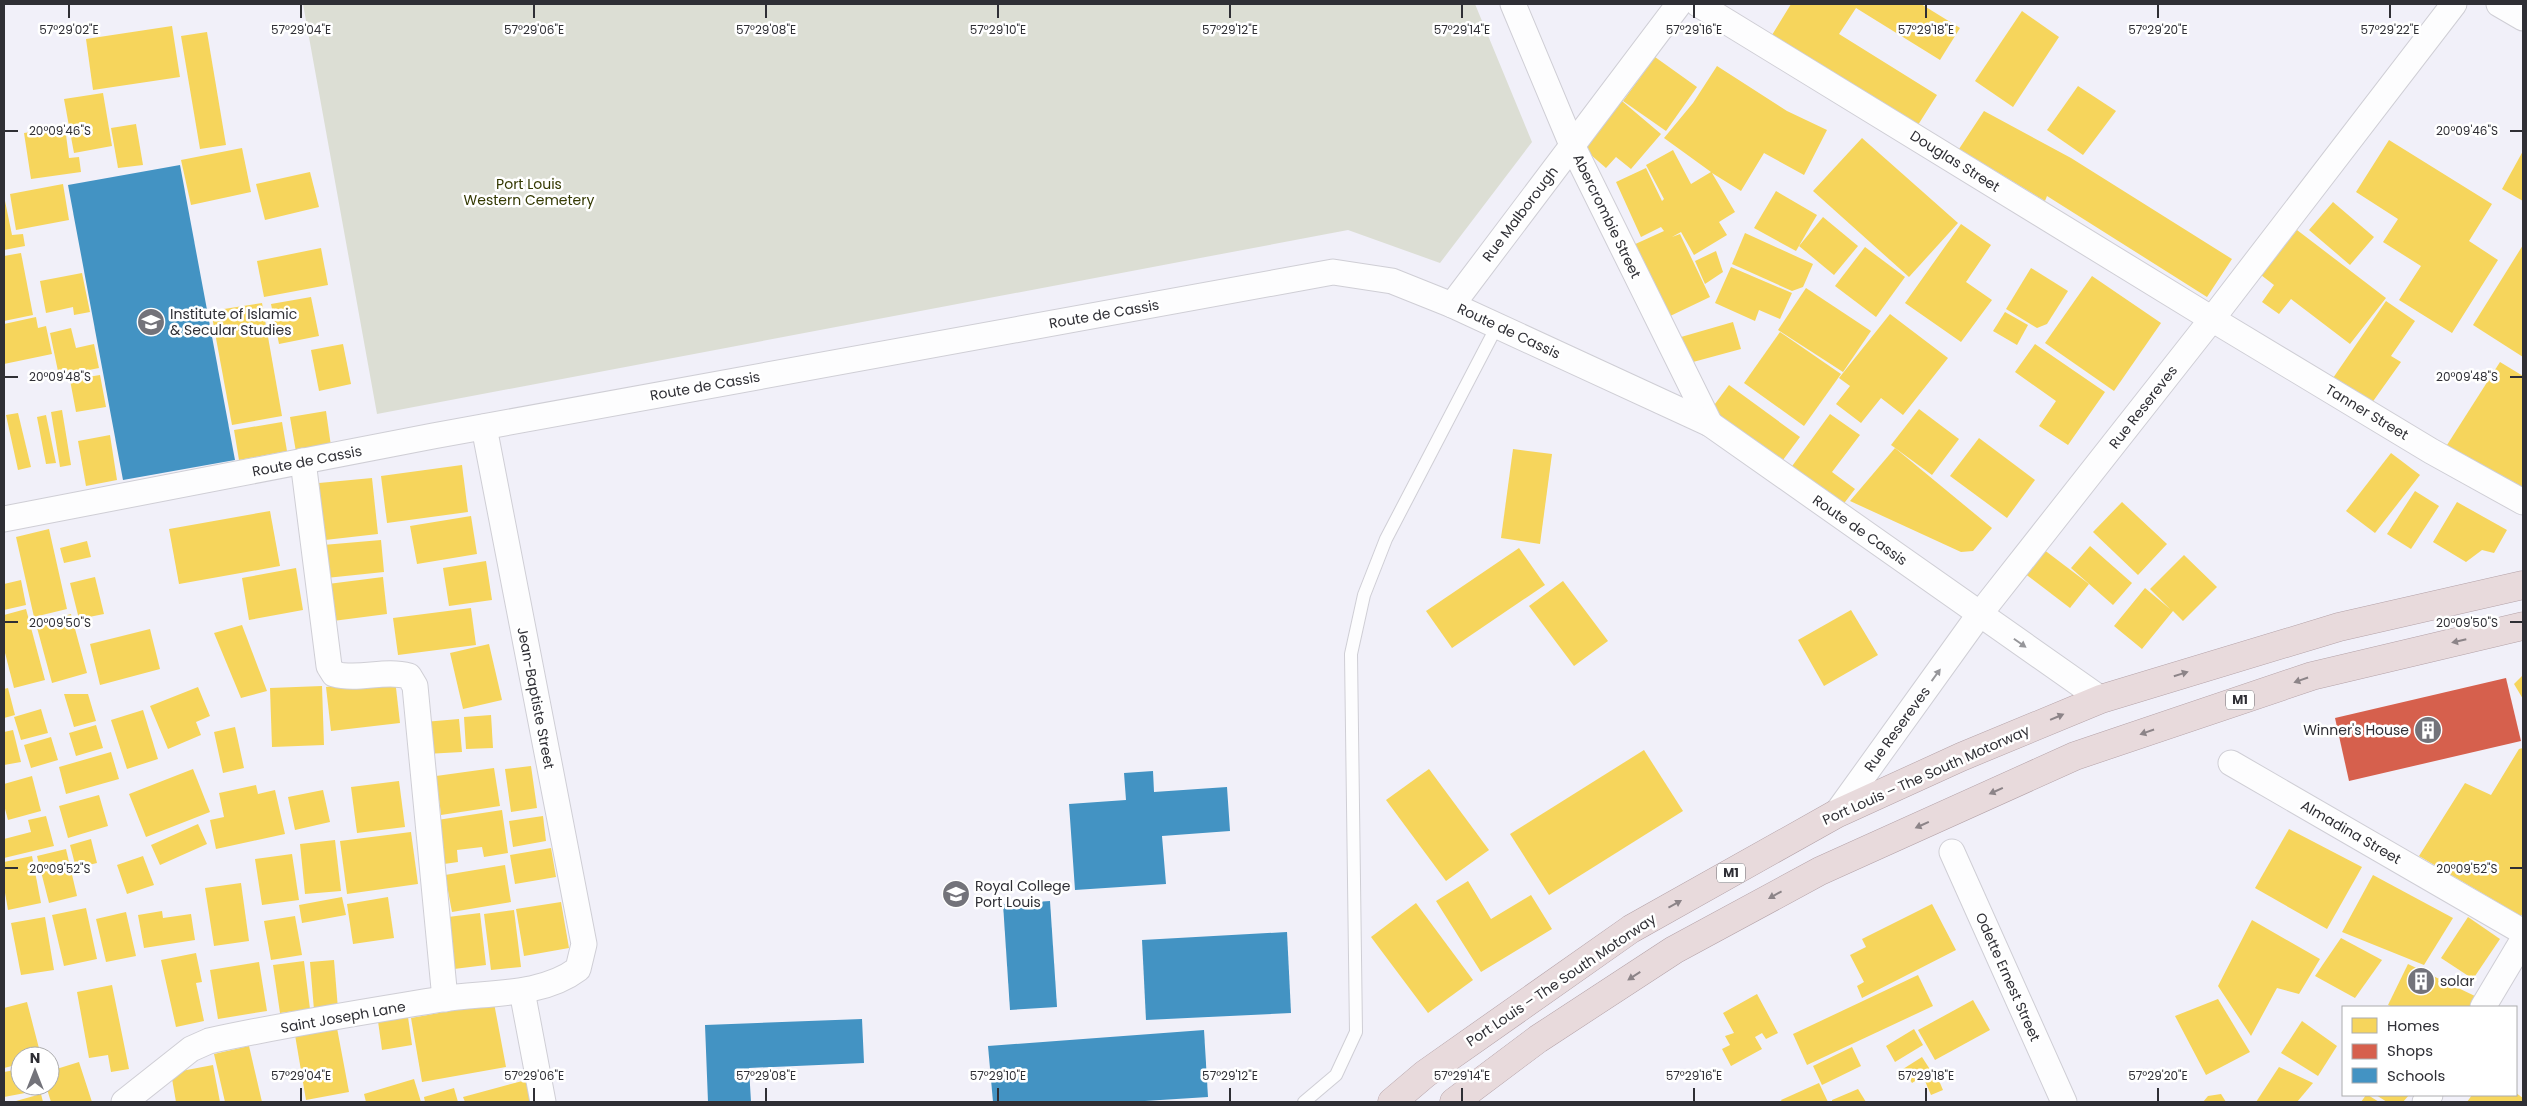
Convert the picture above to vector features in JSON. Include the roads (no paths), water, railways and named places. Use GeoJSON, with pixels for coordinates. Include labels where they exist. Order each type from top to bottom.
{"type":"FeatureCollection","features":[{"type":"Feature","properties":{"kind":"highway"},"geometry":{"type":"LineString","coordinates":[[2339,627],[2498,572],[2523,567]]}},
{"type":"Feature","properties":{"kind":"highway","name":"Port Louis – The South Motorway"},"geometry":{"type":"LineString","coordinates":[[1392,1102],[1425,1074],[1631,929],[1836,814],[1961,757],[2101,698],[2339,627],[2523,585]]}},
{"type":"Feature","properties":{"kind":"highway","name":"M1"},"geometry":{"type":"LineString","coordinates":[[1454,1102],[1538,1039],[1674,950],[1820,871],[2030,776],[2075,756],[2312,676],[2523,626]]}},
{"type":"Feature","properties":{"kind":"street","name":"Abercrombie Street"},"geometry":{"type":"LineString","coordinates":[[1513,4],[1572,145],[1710,424]]}},
{"type":"Feature","properties":{"kind":"street","name":"Rue Malborough"},"geometry":{"type":"LineString","coordinates":[[1452,305],[1679,4]]}},
{"type":"Feature","properties":{"kind":"street","name":"Douglas Street"},"geometry":{"type":"LineString","coordinates":[[1698,4],[2212,319]]}},
{"type":"Feature","properties":{"kind":"street","name":"Rue Resereves"},"geometry":{"type":"LineString","coordinates":[[1836,814],[1979,615],[2212,319],[2454,4]]}},
{"type":"Feature","properties":{"kind":"street"},"geometry":{"type":"LineString","coordinates":[[2499,4],[2523,18]]}},
{"type":"Feature","properties":{"kind":"street","name":"Route de Cassis"},"geometry":{"type":"LineString","coordinates":[[4,519],[484,427],[1333,272],[1392,281],[1452,305],[1710,424],[1979,615],[2101,698]]}},
{"type":"Feature","properties":{"kind":"street","name":"Tanner Street"},"geometry":{"type":"LineString","coordinates":[[2212,319],[2431,451],[2523,502]]}},
{"type":"Feature","properties":{"kind":"street","name":"Jean-Baptiste Street"},"geometry":{"type":"LineString","coordinates":[[484,427],[584,944],[578,969]]}},
{"type":"Feature","properties":{"kind":"street"},"geometry":{"type":"LineString","coordinates":[[303,461],[329,666],[334,674],[346,678],[397,672],[410,676],[415,686],[445,999]]}},
{"type":"Feature","properties":{"kind":"street","name":"Almadina Street"},"geometry":{"type":"LineString","coordinates":[[2231,763],[2523,932]]}},
{"type":"Feature","properties":{"kind":"street","name":"Odette Ernest Street"},"geometry":{"type":"LineString","coordinates":[[1952,852],[2064,1102]]}},
{"type":"Feature","properties":{"kind":"street"},"geometry":{"type":"LineString","coordinates":[[2484,1006],[2523,940]]}},
{"type":"Feature","properties":{"kind":"street","name":"Saint Joseph Lane"},"geometry":{"type":"LineString","coordinates":[[124,1102],[190,1049],[209,1041],[445,999],[522,991],[568,977],[578,969]]}},
{"type":"Feature","properties":{"kind":"street"},"geometry":{"type":"LineString","coordinates":[[522,991],[543,1102]]}},
{"type":"Feature","properties":{"kind":"lane"},"geometry":{"type":"LineString","coordinates":[[1304,1102],[1336,1075],[1356,1032],[1351,654],[1364,595],[1386,539],[1497,326]]}},
{"type":"Feature","properties":{"kind":"place","name":"Institute of Islamic & Secular Studies"},"geometry":{"type":"Point","coordinates":[151,322]}},
{"type":"Feature","properties":{"kind":"place","name":"Winner's House"},"geometry":{"type":"Point","coordinates":[2428,730]}},
{"type":"Feature","properties":{"kind":"place","name":"Royal College Port Louis"},"geometry":{"type":"Point","coordinates":[956,894]}},
{"type":"Feature","properties":{"kind":"place","name":"solar"},"geometry":{"type":"Point","coordinates":[2421,981]}},
{"type":"Feature","properties":{"kind":"park label","name":"Port Louis Western Cemetery"},"geometry":{"type":"Point","coordinates":[529,192]}}]}
